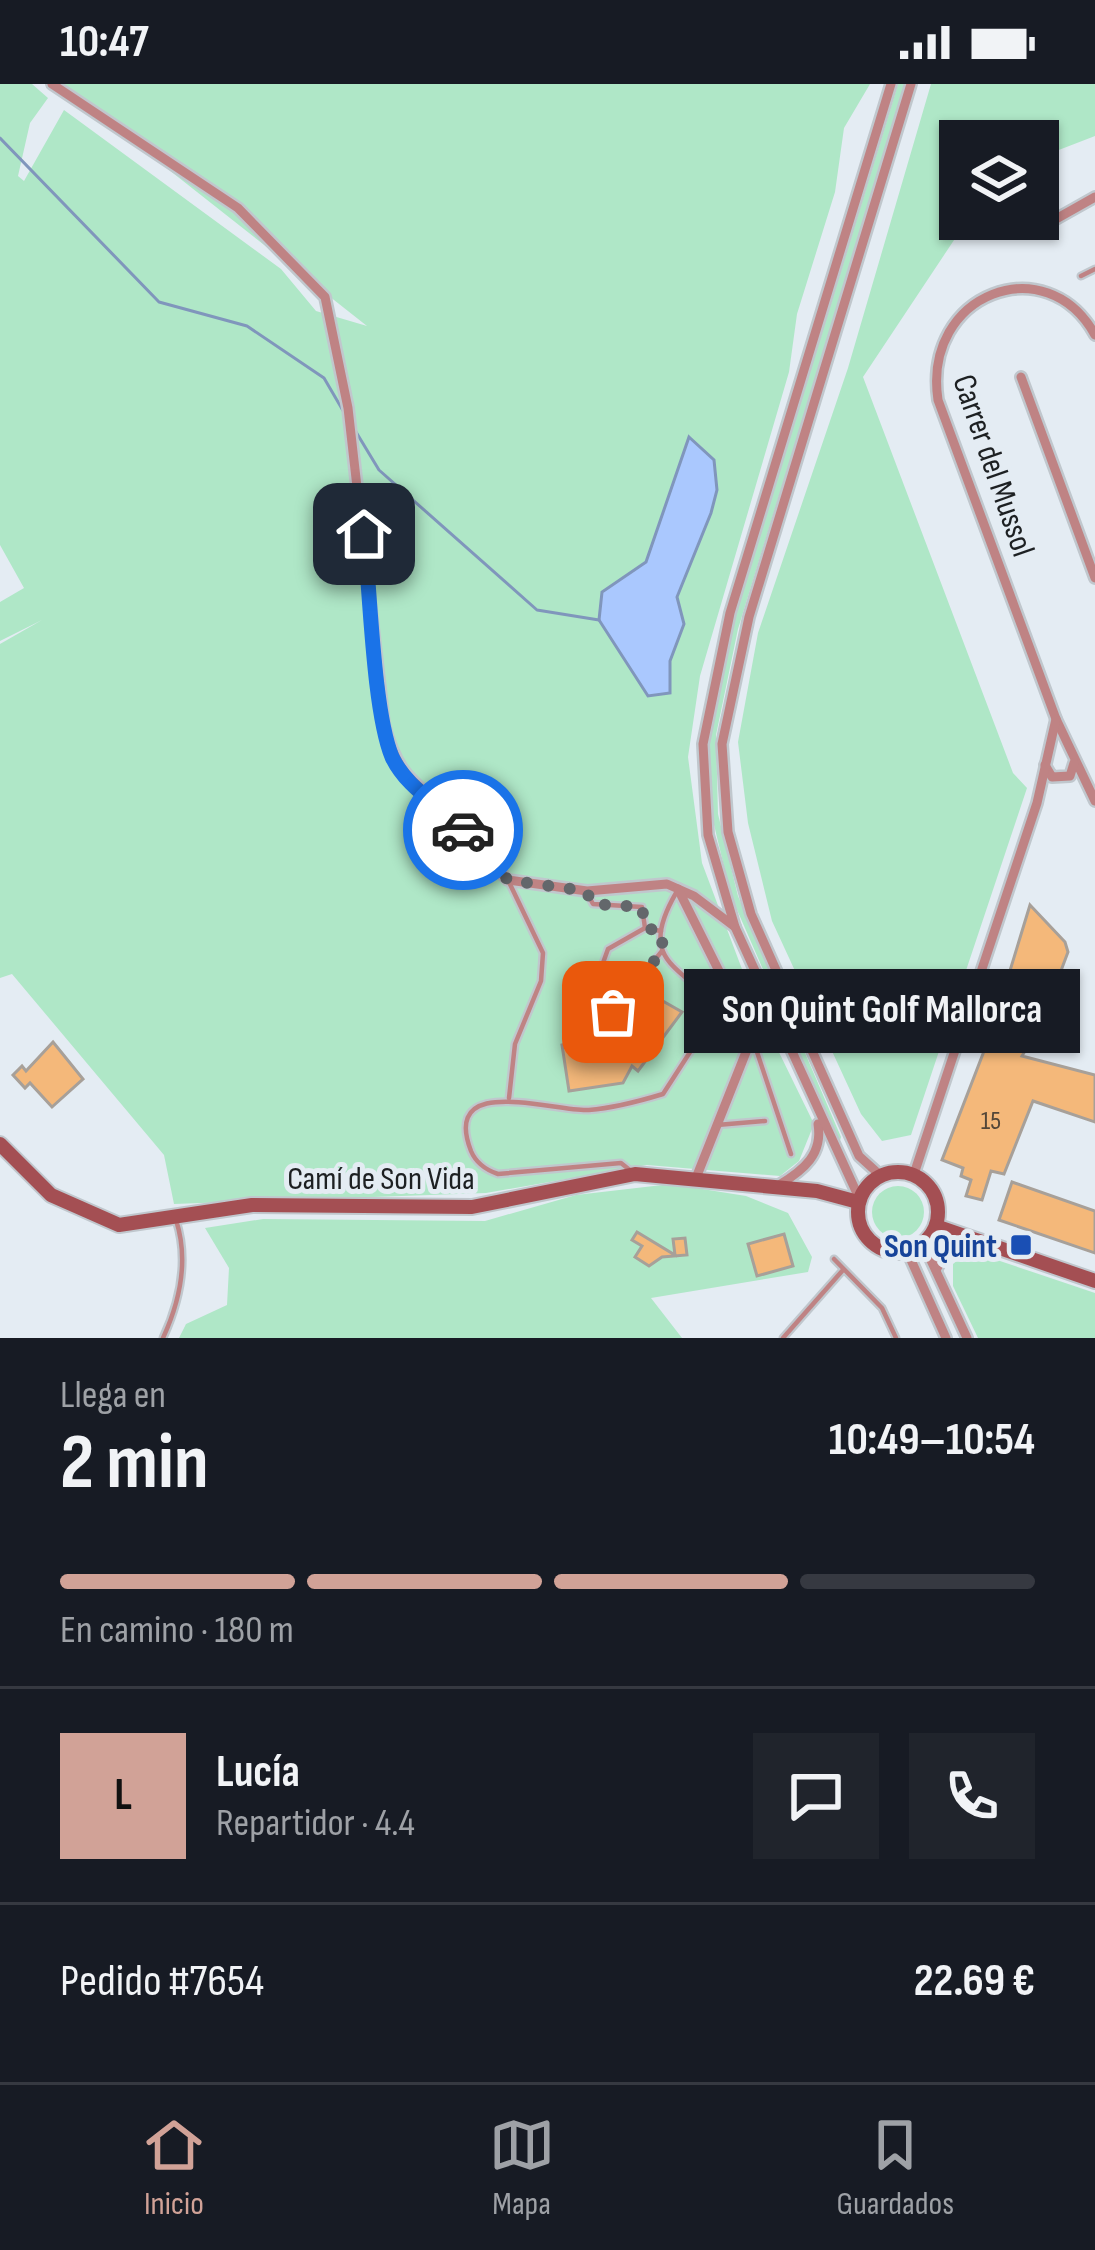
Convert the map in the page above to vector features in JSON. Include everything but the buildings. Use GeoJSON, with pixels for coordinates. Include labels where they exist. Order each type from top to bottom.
{"type":"FeatureCollection","features":[{"type":"Feature","properties":{"kind":"street"},"geometry":{"type":"LineString","coordinates":[[52,84],[238,208],[325,297],[349,408],[384,724],[393,759],[423,797],[452,817],[508,880],[586,891],[668,884],[735,927]]}},
{"type":"Feature","properties":{"kind":"street"},"geometry":{"type":"LineString","coordinates":[[891,84],[736,594],[706,709],[705,812],[735,927],[859,1201],[858,1219],[875,1245],[907,1251],[923,1243],[936,1226],[938,1205],[930,1187],[914,1174],[880,1175],[859,1156],[751,914],[728,832],[722,744],[748,617],[911,84]]}},
{"type":"Feature","properties":{"kind":"street"},"geometry":{"type":"LineString","coordinates":[[1059,217],[1095,197]]}},
{"type":"Feature","properties":{"kind":"street","name":"Carrer del Mussol"},"geometry":{"type":"LineString","coordinates":[[1094,800],[1056,719],[938,400],[933,367],[946,330],[975,300],[1011,289],[1055,297],[1095,335]]}},
{"type":"Feature","properties":{"kind":"street"},"geometry":{"type":"LineString","coordinates":[[1021,377],[1095,578]]}},
{"type":"Feature","properties":{"kind":"street"},"geometry":{"type":"LineString","coordinates":[[914,1174],[1037,803],[1056,719]]}},
{"type":"Feature","properties":{"kind":"street"},"geometry":{"type":"LineString","coordinates":[[1037,803],[1058,779],[1072,772],[1072,759],[1057,751],[1047,760]]}},
{"type":"Feature","properties":{"kind":"street"},"geometry":{"type":"LineString","coordinates":[[1047,760],[1058,779]]}},
{"type":"Feature","properties":{"kind":"street","name":"Carrer del Mussol"},"geometry":{"type":"LineString","coordinates":[[1058,779],[1094,800]]}},
{"type":"Feature","properties":{"kind":"street"},"geometry":{"type":"LineString","coordinates":[[677,890],[752,1037],[696,1178]]}},
{"type":"Feature","properties":{"kind":"street"},"geometry":{"type":"LineString","coordinates":[[774,1188],[807,1166],[820,1137],[817,1112]]}},
{"type":"Feature","properties":{"kind":"street","name":"Camí de Son Vida"},"geometry":{"type":"LineString","coordinates":[[0,1144],[51,1196],[118,1225],[176,1220],[252,1205],[472,1207],[635,1174],[833,1194],[859,1201]]}},
{"type":"Feature","properties":{"kind":"street"},"geometry":{"type":"LineString","coordinates":[[859,1201],[880,1175]]}},
{"type":"Feature","properties":{"kind":"street"},"geometry":{"type":"LineString","coordinates":[[936,1226],[1095,1281]]}},
{"type":"Feature","properties":{"kind":"street"},"geometry":{"type":"LineString","coordinates":[[936,1270],[947,1251],[969,1238]]}},
{"type":"Feature","properties":{"kind":"street"},"geometry":{"type":"LineString","coordinates":[[923,1243],[967,1338]]}},
{"type":"Feature","properties":{"kind":"street"},"geometry":{"type":"LineString","coordinates":[[907,1251],[946,1338]]}},
{"type":"Feature","properties":{"kind":"lane"},"geometry":{"type":"LineString","coordinates":[[1081,276],[1095,269]]}},
{"type":"Feature","properties":{"kind":"lane"},"geometry":{"type":"LineString","coordinates":[[508,880],[543,953],[541,981],[515,1044],[509,1098]]}},
{"type":"Feature","properties":{"kind":"lane"},"geometry":{"type":"LineString","coordinates":[[635,1174],[621,1162],[511,1175],[484,1169],[472,1154],[467,1133],[472,1116],[487,1101],[509,1098],[588,1110],[663,1094],[712,1018],[702,994],[669,966],[663,950],[661,931],[677,890]]}},
{"type":"Feature","properties":{"kind":"lane"},"geometry":{"type":"LineString","coordinates":[[586,891],[593,904],[642,907],[645,928]]}},
{"type":"Feature","properties":{"kind":"lane"},"geometry":{"type":"LineString","coordinates":[[661,931],[645,928],[608,949],[594,988],[599,1000],[613,1012],[663,950]]}},
{"type":"Feature","properties":{"kind":"lane"},"geometry":{"type":"LineString","coordinates":[[752,1037],[791,1154]]}},
{"type":"Feature","properties":{"kind":"lane"},"geometry":{"type":"LineString","coordinates":[[717,1125],[765,1121]]}},
{"type":"Feature","properties":{"kind":"lane"},"geometry":{"type":"LineString","coordinates":[[163,1338],[176,1308],[183,1260],[176,1220]]}},
{"type":"Feature","properties":{"kind":"lane"},"geometry":{"type":"LineString","coordinates":[[834,1259],[882,1308],[896,1338]]}},
{"type":"Feature","properties":{"kind":"lane"},"geometry":{"type":"LineString","coordinates":[[784,1338],[844,1268]]}},
{"type":"Feature","properties":{"kind":"green space"},"geometry":{"type":"Polygon","coordinates":[[[0,84],[32,84],[48,98],[30,123],[18,176],[24,181],[64,110],[281,269],[316,311],[367,326],[60,84],[870,84],[844,128],[835,192],[797,314],[789,372],[700,676],[688,757],[702,863],[754,1001],[814,1124],[799,1161],[780,1176],[647,1165],[486,1193],[174,1204],[164,1155],[12,974],[0,978],[0,644],[42,620],[0,641],[0,602],[24,588],[0,545],[0,84]]]}},
{"type":"Feature","properties":{"kind":"green space"},"geometry":{"type":"Polygon","coordinates":[[[898,84],[906,84],[738,629],[716,735],[718,814],[738,896],[841,1137],[839,1144],[731,896],[710,808],[710,738],[729,637],[898,84]]]}},
{"type":"Feature","properties":{"kind":"green space"},"geometry":{"type":"Polygon","coordinates":[[[931,84],[1095,84],[1095,136],[1059,150],[1059,120],[939,120],[939,240],[954,240],[863,377],[1013,773],[1027,788],[911,1135],[882,1141],[861,1114],[772,921],[748,823],[738,742],[758,633],[848,368],[931,84]]]}},
{"type":"Feature","properties":{"kind":"green space"},"geometry":{"type":"Polygon","coordinates":[[[671,1184],[746,1196],[788,1213],[812,1257],[808,1272],[651,1298],[682,1338],[179,1338],[186,1324],[227,1305],[229,1268],[205,1228],[263,1219],[485,1221],[576,1195],[671,1184]]]}},
{"type":"Feature","properties":{"kind":"green space"},"geometry":{"type":"Polygon","coordinates":[[[898,1186],[916,1194],[924,1212],[916,1230],[898,1238],[880,1230],[872,1212],[880,1194],[898,1186]]]}},
{"type":"Feature","properties":{"kind":"green space"},"geometry":{"type":"Polygon","coordinates":[[[964,1255],[997,1260],[1095,1293],[1095,1338],[978,1338],[953,1286],[953,1264],[964,1255]]]}},
{"type":"Feature","properties":{"kind":"water"},"geometry":{"type":"Polygon","coordinates":[[[689,437],[714,460],[717,490],[677,597],[684,624],[670,661],[670,693],[648,696],[599,620],[602,592],[646,562],[689,437]]]}},
{"type":"Feature","properties":{"kind":"waterway"},"geometry":{"type":"LineString","coordinates":[[0,138],[159,302],[247,326],[324,378],[345,414]]}},
{"type":"Feature","properties":{"kind":"waterway"},"geometry":{"type":"LineString","coordinates":[[353,427],[379,470],[537,610],[599,620]]}},
{"type":"Feature","properties":{"kind":"way so far"},"geometry":{"type":"LineString","coordinates":[[463,830],[508,880],[534,888],[586,891],[593,904],[642,907],[645,928],[661,931],[663,950],[613,1012]]}},
{"type":"Feature","properties":{"kind":"place","name":"Son Quint Golf Mallorca"},"geometry":{"type":"Point","coordinates":[613,1012]}},
{"type":"Feature","properties":{"kind":"place","name":"Son Quint"},"geometry":{"type":"Point","coordinates":[1021,1245]}},
{"type":"Feature","properties":{"kind":"route"},"geometry":{"type":"LineString","coordinates":[[364,534],[384,724],[393,759],[423,797],[463,830]]}}]}
